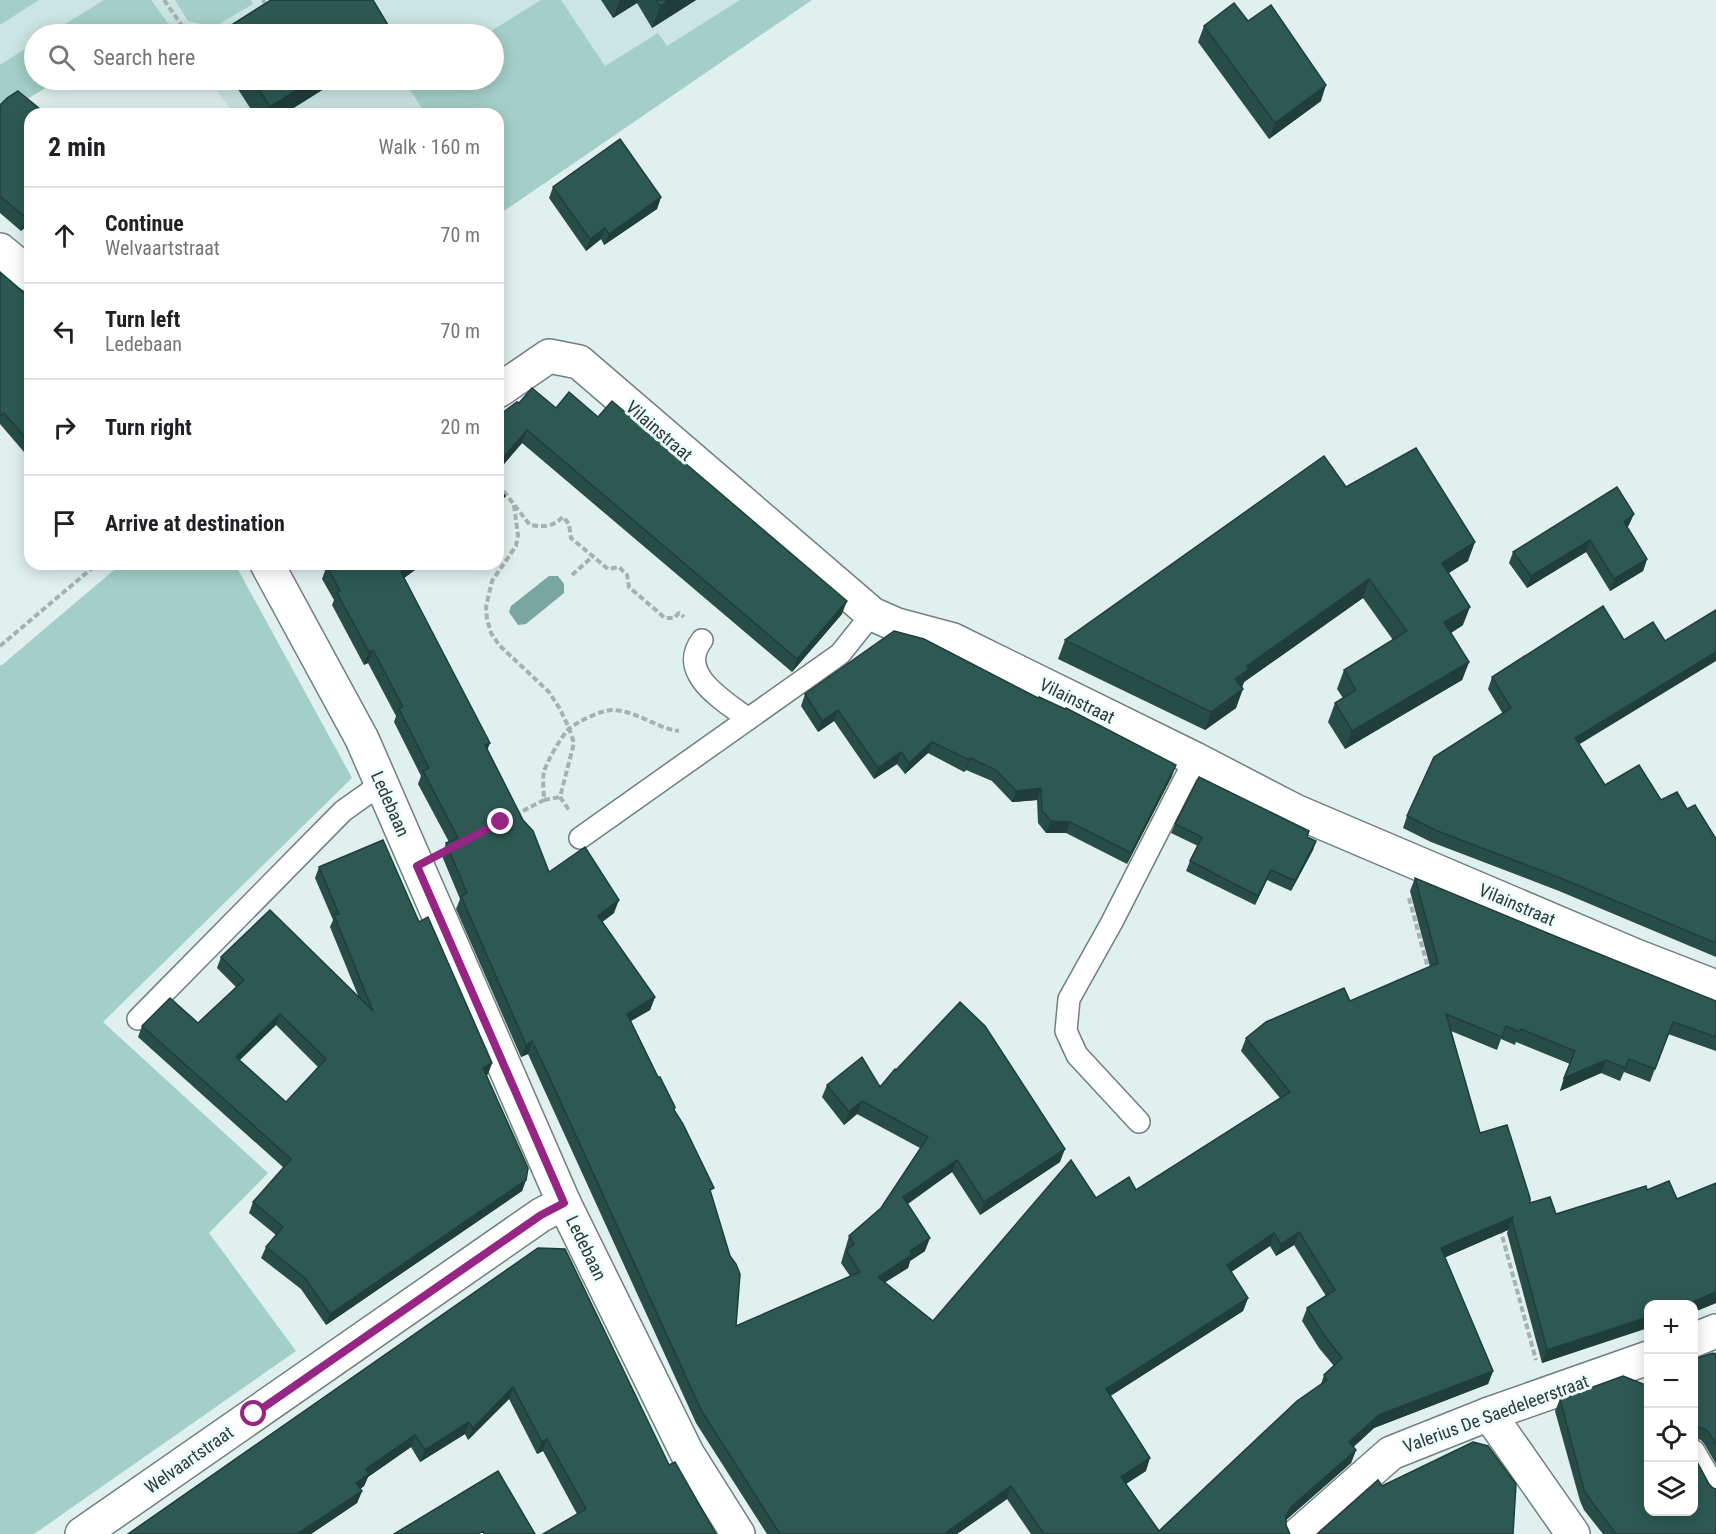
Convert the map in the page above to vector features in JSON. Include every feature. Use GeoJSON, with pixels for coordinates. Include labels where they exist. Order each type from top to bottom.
{"type":"FeatureCollection","features":[{"type":"Feature","properties":{"kind":"street"},"geometry":{"type":"LineString","coordinates":[[0,250],[24,271]]}},
{"type":"Feature","properties":{"kind":"street","name":"Vilainstraat"},"geometry":{"type":"LineString","coordinates":[[504,387],[549,356],[579,362],[872,614],[897,625],[953,640],[1295,811],[1636,956],[1716,987]]}},
{"type":"Feature","properties":{"kind":"street","name":"Ledebaan"},"geometry":{"type":"LineString","coordinates":[[273,570],[362,739],[564,1203],[687,1453],[738,1534]]}},
{"type":"Feature","properties":{"kind":"street","name":"Welvaartstraat"},"geometry":{"type":"LineString","coordinates":[[82,1534],[541,1215],[564,1203]]}},
{"type":"Feature","properties":{"kind":"street"},"geometry":{"type":"LineString","coordinates":[[1698,1338],[1716,1331]]}},
{"type":"Feature","properties":{"kind":"street","name":"Valerius De Saedeleerstraat"},"geometry":{"type":"LineString","coordinates":[[1299,1534],[1391,1453],[1545,1394],[1644,1366]]}},
{"type":"Feature","properties":{"kind":"street"},"geometry":{"type":"LineString","coordinates":[[1490,1414],[1573,1534]]}},
{"type":"Feature","properties":{"kind":"lane"},"geometry":{"type":"LineString","coordinates":[[584,835],[840,654],[872,614]]}},
{"type":"Feature","properties":{"kind":"lane"},"geometry":{"type":"LineString","coordinates":[[696,632],[694,657],[696,669],[702,681],[739,726]]}},
{"type":"Feature","properties":{"kind":"lane"},"geometry":{"type":"LineString","coordinates":[[1139,1122],[1077,1055],[1066,1031],[1069,999],[1112,922],[1195,759]]}},
{"type":"Feature","properties":{"kind":"lane"},"geometry":{"type":"LineString","coordinates":[[138,1019],[343,811],[381,784]]}},
{"type":"Feature","properties":{"kind":"lane"},"geometry":{"type":"LineString","coordinates":[[1698,1458],[1716,1489]]}},
{"type":"Feature","properties":{"kind":"path"},"geometry":{"type":"LineString","coordinates":[[164,0],[181,24]]}},
{"type":"Feature","properties":{"kind":"path"},"geometry":{"type":"LineString","coordinates":[[263,0],[270,12]]}},
{"type":"Feature","properties":{"kind":"path"},"geometry":{"type":"LineString","coordinates":[[504,492],[530,525],[554,525],[563,517],[569,524],[570,538],[608,568],[619,567],[627,574],[629,587],[664,618],[674,618],[679,613],[696,632]]}},
{"type":"Feature","properties":{"kind":"path"},"geometry":{"type":"LineString","coordinates":[[504,564],[516,546],[518,535],[514,504]]}},
{"type":"Feature","properties":{"kind":"path"},"geometry":{"type":"LineString","coordinates":[[572,575],[593,556]]}},
{"type":"Feature","properties":{"kind":"path"},"geometry":{"type":"LineString","coordinates":[[0,646],[90,570]]}},
{"type":"Feature","properties":{"kind":"path"},"geometry":{"type":"LineString","coordinates":[[500,570],[492,581],[486,607],[491,633],[499,645],[549,692],[569,728],[574,743],[560,797],[584,835]]}},
{"type":"Feature","properties":{"kind":"path"},"geometry":{"type":"LineString","coordinates":[[544,800],[543,774],[548,761],[569,728],[598,713],[612,710],[629,713],[667,729],[694,732],[724,726],[739,726]]}},
{"type":"Feature","properties":{"kind":"path"},"geometry":{"type":"LineString","coordinates":[[512,816],[544,800],[560,797]]}},
{"type":"Feature","properties":{"kind":"path"},"geometry":{"type":"LineString","coordinates":[[1397,854],[1432,981]]}},
{"type":"Feature","properties":{"kind":"path"},"geometry":{"type":"LineString","coordinates":[[1498,1222],[1545,1394]]}},
{"type":"Feature","properties":{"kind":"shaded area"},"geometry":{"type":"Polygon","coordinates":[[[0,0],[812,0],[504,211],[504,108],[230,108],[216,90],[504,90],[504,24],[24,24],[24,90],[42,90],[0,116],[0,0]]]}},
{"type":"Feature","properties":{"kind":"shaded area"},"geometry":{"type":"Polygon","coordinates":[[[0,0],[39,0],[0,25],[0,0]]]}},
{"type":"Feature","properties":{"kind":"shaded area"},"geometry":{"type":"Polygon","coordinates":[[[104,0],[151,0],[169,24],[65,24],[104,0]]]}},
{"type":"Feature","properties":{"kind":"shaded area"},"geometry":{"type":"Polygon","coordinates":[[[175,0],[251,0],[253,4],[219,24],[188,21],[175,0]]]}},
{"type":"Feature","properties":{"kind":"shaded area"},"geometry":{"type":"Polygon","coordinates":[[[541,0],[561,0],[605,66],[658,33],[667,46],[740,0],[812,0],[504,211],[504,108],[422,108],[410,90],[504,90],[504,24],[502,24],[541,0]]]}},
{"type":"Feature","properties":{"kind":"shaded area"},"geometry":{"type":"Polygon","coordinates":[[[24,49],[24,90],[42,90],[0,116],[0,65],[24,49]]]}},
{"type":"Feature","properties":{"kind":"shaded area"},"geometry":{"type":"Polygon","coordinates":[[[114,570],[238,570],[352,778],[103,1022],[268,1173],[209,1233],[296,1351],[34,1534],[0,1534],[0,665],[114,570]]]}},
{"type":"Feature","properties":{"kind":"shaded area"},"geometry":{"type":"Polygon","coordinates":[[[549,576],[558,576],[564,584],[564,593],[526,624],[518,625],[509,612],[511,606],[549,576]]]}},
{"type":"Feature","properties":{"kind":"building"},"geometry":{"type":"Polygon","coordinates":[[[271,0],[373,0],[387,24],[233,24],[271,0]]]}},
{"type":"Feature","properties":{"kind":"building"},"geometry":{"type":"Polygon","coordinates":[[[656,0],[669,0],[660,6],[656,0]]]}},
{"type":"Feature","properties":{"kind":"building"},"geometry":{"type":"Polygon","coordinates":[[[1234,3],[1248,21],[1271,5],[1326,85],[1275,123],[1204,26],[1234,3]]]}},
{"type":"Feature","properties":{"kind":"building"},"geometry":{"type":"Polygon","coordinates":[[[259,90],[297,90],[270,107],[259,90]]]}},
{"type":"Feature","properties":{"kind":"building"},"geometry":{"type":"Polygon","coordinates":[[[18,91],[39,108],[24,108],[24,216],[0,196],[0,105],[18,91]]]}},
{"type":"Feature","properties":{"kind":"building"},"geometry":{"type":"Polygon","coordinates":[[[620,139],[661,197],[609,234],[605,228],[590,239],[553,187],[620,139]]]}},
{"type":"Feature","properties":{"kind":"building"},"geometry":{"type":"Polygon","coordinates":[[[0,272],[24,293],[24,436],[4,413],[0,416],[0,272]]]}},
{"type":"Feature","properties":{"kind":"building"},"geometry":{"type":"Polygon","coordinates":[[[532,388],[556,408],[569,392],[598,417],[612,401],[847,601],[797,659],[527,430],[504,457],[504,412],[517,402],[519,403],[532,388]]]}},
{"type":"Feature","properties":{"kind":"building"},"geometry":{"type":"Polygon","coordinates":[[[1416,448],[1475,542],[1442,563],[1470,607],[1444,622],[1469,662],[1352,731],[1335,703],[1356,690],[1344,670],[1407,631],[1369,579],[1247,666],[1249,669],[1235,679],[1243,689],[1211,712],[1065,640],[1324,456],[1346,487],[1416,448]]]}},
{"type":"Feature","properties":{"kind":"building"},"geometry":{"type":"Polygon","coordinates":[[[1617,487],[1634,514],[1624,522],[1647,559],[1614,579],[1590,540],[1531,576],[1513,552],[1617,487]]]}},
{"type":"Feature","properties":{"kind":"building"},"geometry":{"type":"Polygon","coordinates":[[[329,570],[404,570],[401,572],[490,743],[485,745],[523,820],[533,831],[549,872],[585,847],[619,900],[598,916],[655,997],[627,1014],[714,1188],[710,1190],[730,1256],[740,1274],[736,1326],[860,1272],[846,1250],[854,1244],[849,1236],[881,1208],[928,1137],[862,1101],[849,1112],[827,1085],[862,1057],[880,1087],[960,1002],[985,1026],[1065,1149],[984,1202],[957,1160],[903,1197],[930,1238],[910,1251],[912,1255],[878,1277],[933,1321],[1071,1160],[1096,1198],[1129,1177],[1136,1190],[1290,1092],[1246,1038],[1266,1022],[1344,988],[1350,1001],[1438,963],[1415,878],[1716,1001],[1716,1037],[1673,1022],[1655,1069],[1629,1059],[1625,1068],[1606,1060],[1564,1078],[1575,1051],[1521,1029],[1519,1032],[1506,1026],[1502,1037],[1446,1014],[1480,1133],[1507,1125],[1530,1203],[1550,1197],[1556,1214],[1646,1186],[1647,1190],[1669,1181],[1677,1199],[1716,1183],[1716,1292],[1697,1300],[1644,1300],[1644,1318],[1547,1350],[1513,1217],[1441,1248],[1493,1371],[1379,1415],[1349,1442],[1356,1450],[1291,1507],[1286,1516],[1286,1525],[1290,1534],[1044,1534],[1011,1486],[944,1534],[780,1534],[701,1410],[547,1072],[532,1041],[526,1045],[461,896],[467,893],[446,843],[458,838],[423,771],[429,768],[399,709],[403,707],[373,650],[369,652],[337,593],[340,591],[329,570]],[[1299,1232],[1281,1244],[1274,1233],[1227,1265],[1248,1298],[1106,1389],[1150,1458],[1121,1477],[1159,1531],[1297,1401],[1327,1380],[1324,1375],[1342,1358],[1307,1308],[1335,1290],[1299,1232]]]}},
{"type":"Feature","properties":{"kind":"building"},"geometry":{"type":"Polygon","coordinates":[[[1603,606],[1624,640],[1653,622],[1665,641],[1716,610],[1716,652],[1575,738],[1605,785],[1639,765],[1661,800],[1677,792],[1687,809],[1695,805],[1716,839],[1716,943],[1563,879],[1435,830],[1407,816],[1434,757],[1511,708],[1492,677],[1603,606]]]}},
{"type":"Feature","properties":{"kind":"building"},"geometry":{"type":"Polygon","coordinates":[[[894,631],[924,639],[1176,765],[1131,853],[1070,822],[1051,821],[1042,811],[1041,788],[1016,791],[996,770],[932,742],[909,763],[901,752],[878,768],[838,710],[822,721],[805,694],[894,631]]]}},
{"type":"Feature","properties":{"kind":"building"},"geometry":{"type":"Polygon","coordinates":[[[1199,777],[1309,831],[1307,837],[1316,841],[1295,881],[1271,870],[1258,896],[1190,861],[1202,837],[1175,824],[1199,777]]]}},
{"type":"Feature","properties":{"kind":"building"},"geometry":{"type":"Polygon","coordinates":[[[383,840],[419,922],[428,917],[492,1063],[483,1068],[528,1168],[526,1180],[330,1314],[305,1278],[266,1247],[283,1227],[253,1202],[291,1159],[142,1026],[170,998],[198,1023],[244,980],[221,957],[270,910],[373,1011],[334,915],[339,914],[319,867],[383,840]],[[280,1014],[236,1057],[286,1102],[326,1059],[280,1014]]]}},
{"type":"Feature","properties":{"kind":"building"},"geometry":{"type":"Polygon","coordinates":[[[538,1248],[565,1249],[669,1465],[675,1462],[716,1534],[543,1534],[586,1509],[547,1439],[542,1442],[513,1387],[473,1428],[469,1422],[425,1450],[415,1435],[366,1469],[369,1474],[356,1483],[362,1491],[297,1534],[128,1534],[538,1248]]]}},
{"type":"Feature","properties":{"kind":"building"},"geometry":{"type":"Polygon","coordinates":[[[1716,1353],[1716,1444],[1705,1429],[1698,1427],[1698,1358],[1716,1353]]]}},
{"type":"Feature","properties":{"kind":"building"},"geometry":{"type":"Polygon","coordinates":[[[1623,1376],[1644,1384],[1644,1516],[1698,1516],[1698,1463],[1709,1484],[1716,1489],[1716,1534],[1616,1534],[1584,1490],[1560,1399],[1623,1376]]]}},
{"type":"Feature","properties":{"kind":"building"},"geometry":{"type":"Polygon","coordinates":[[[1473,1442],[1488,1446],[1516,1484],[1513,1534],[1317,1534],[1378,1480],[1382,1486],[1473,1442]]]}},
{"type":"Feature","properties":{"kind":"building"},"geometry":{"type":"Polygon","coordinates":[[[498,1471],[535,1534],[484,1534],[483,1531],[478,1534],[394,1534],[498,1471]]]}},
{"type":"Feature","properties":{"kind":"route"},"geometry":{"type":"LineString","coordinates":[[254,1414],[541,1215],[564,1203],[417,866],[501,822]]}}]}
